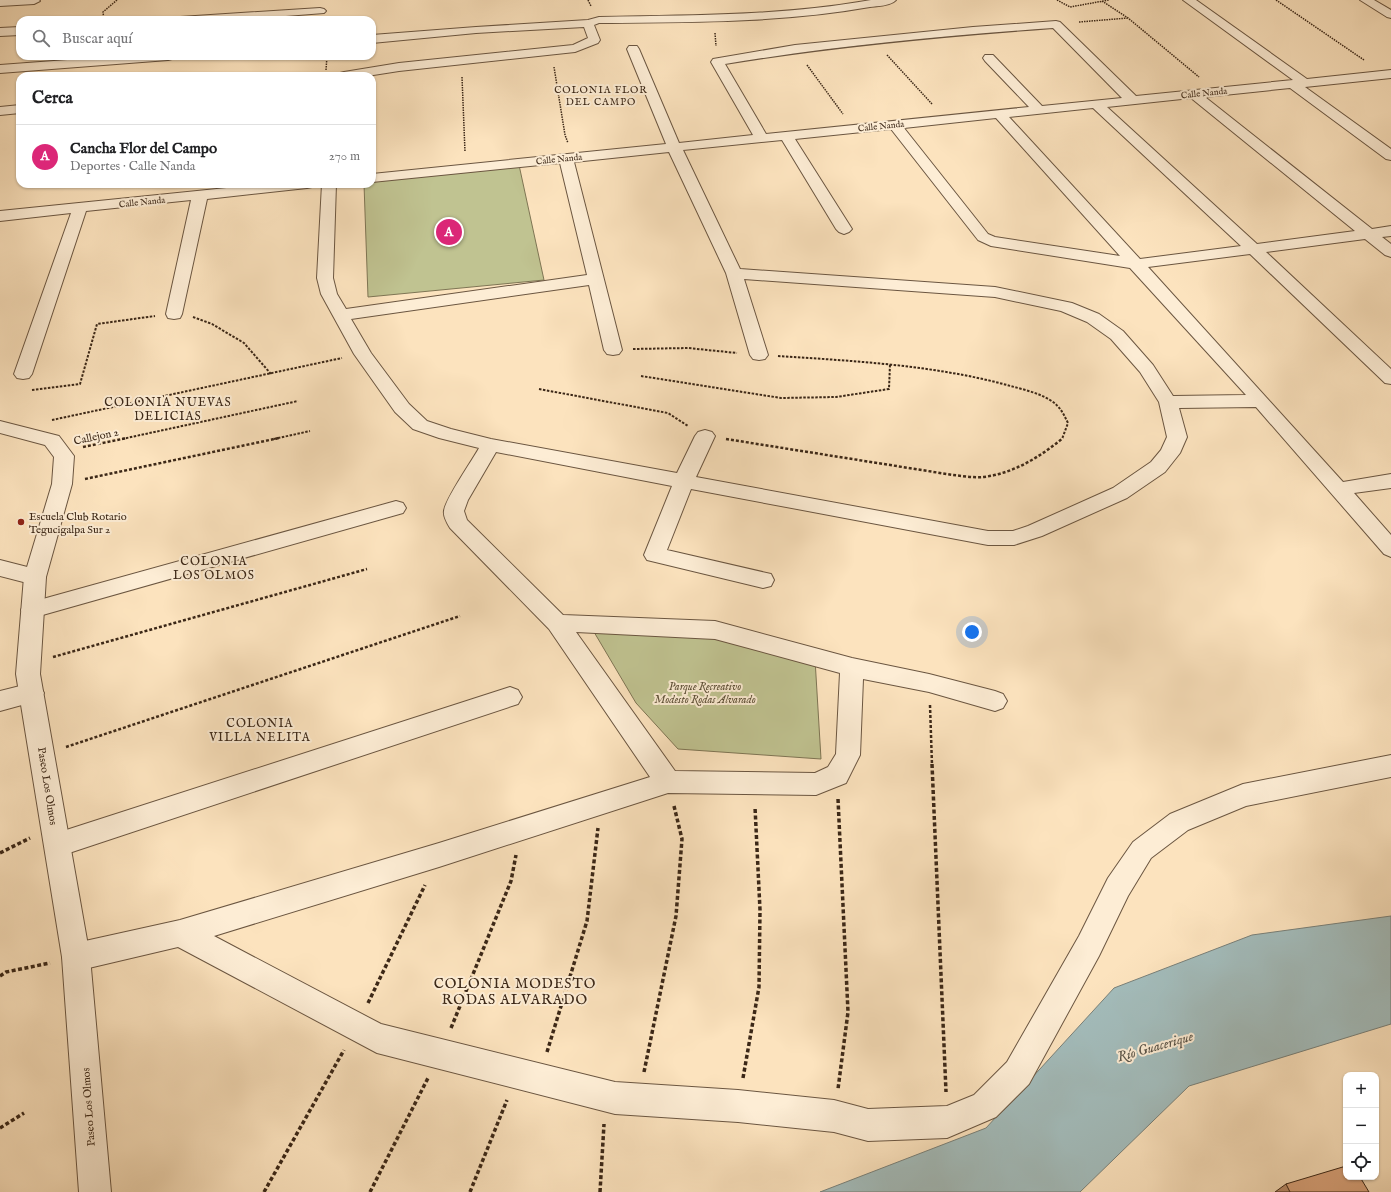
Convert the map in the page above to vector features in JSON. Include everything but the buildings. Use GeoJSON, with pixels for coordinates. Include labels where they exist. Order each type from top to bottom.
{"type":"FeatureCollection","features":[{"type":"Feature","properties":{"kind":"street"},"geometry":{"type":"LineString","coordinates":[[376,39],[476,30],[588,23],[599,20],[712,18],[824,11],[890,0]]}},
{"type":"Feature","properties":{"kind":"street"},"geometry":{"type":"LineString","coordinates":[[1189,0],[1391,156]]}},
{"type":"Feature","properties":{"kind":"street"},"geometry":{"type":"LineString","coordinates":[[1366,0],[1391,15]]}},
{"type":"Feature","properties":{"kind":"street"},"geometry":{"type":"LineString","coordinates":[[0,3],[34,1]]}},
{"type":"Feature","properties":{"kind":"street"},"geometry":{"type":"LineString","coordinates":[[242,16],[320,11]]}},
{"type":"Feature","properties":{"kind":"street"},"geometry":{"type":"LineString","coordinates":[[365,72],[551,52],[575,48],[594,40],[588,23]]}},
{"type":"Feature","properties":{"kind":"street"},"geometry":{"type":"LineString","coordinates":[[762,138],[717,62],[795,49],[874,40],[1056,24],[1132,100]]}},
{"type":"Feature","properties":{"kind":"street"},"geometry":{"type":"LineString","coordinates":[[0,32],[16,31]]}},
{"type":"Feature","properties":{"kind":"street"},"geometry":{"type":"LineString","coordinates":[[632,49],[674,147],[734,273],[759,355]]}},
{"type":"Feature","properties":{"kind":"street"},"geometry":{"type":"LineString","coordinates":[[989,58],[1039,110]]}},
{"type":"Feature","properties":{"kind":"street"},"geometry":{"type":"LineString","coordinates":[[0,69],[81,60]]}},
{"type":"Feature","properties":{"kind":"street"},"geometry":{"type":"LineString","coordinates":[[83,72],[89,60]]}},
{"type":"Feature","properties":{"kind":"street","name":"Calle Nanda"},"geometry":{"type":"LineString","coordinates":[[376,178],[569,159],[786,135],[1132,100],[1389,76]]}},
{"type":"Feature","properties":{"kind":"street"},"geometry":{"type":"LineString","coordinates":[[1194,94],[1391,252]]}},
{"type":"Feature","properties":{"kind":"street"},"geometry":{"type":"LineString","coordinates":[[1096,104],[1254,249],[1391,379]]}},
{"type":"Feature","properties":{"kind":"street"},"geometry":{"type":"LineString","coordinates":[[0,111],[16,109]]}},
{"type":"Feature","properties":{"kind":"street"},"geometry":{"type":"LineString","coordinates":[[999,114],[1138,264],[1391,549]]}},
{"type":"Feature","properties":{"kind":"street"},"geometry":{"type":"LineString","coordinates":[[894,124],[983,237],[991,241],[1138,264],[1391,231]]}},
{"type":"Feature","properties":{"kind":"street"},"geometry":{"type":"LineString","coordinates":[[786,135],[844,229]]}},
{"type":"Feature","properties":{"kind":"street"},"geometry":{"type":"LineString","coordinates":[[569,159],[613,350]]}},
{"type":"Feature","properties":{"kind":"street","name":"Calle Nanda"},"geometry":{"type":"LineString","coordinates":[[0,216],[268,188]]}},
{"type":"Feature","properties":{"kind":"street"},"geometry":{"type":"LineString","coordinates":[[329,188],[325,278],[329,294],[363,354],[402,408],[420,425],[446,434],[491,445],[988,538],[1014,538],[1035,531],[1120,493],[1158,467],[1170,453],[1177,437],[1168,402],[1147,369],[1116,335],[1093,318],[1066,307],[995,292],[734,273]]}},
{"type":"Feature","properties":{"kind":"street"},"geometry":{"type":"LineString","coordinates":[[174,314],[200,195]]}},
{"type":"Feature","properties":{"kind":"street"},"geometry":{"type":"LineString","coordinates":[[23,374],[80,208]]}},
{"type":"Feature","properties":{"kind":"street"},"geometry":{"type":"LineString","coordinates":[[342,315],[596,279]]}},
{"type":"Feature","properties":{"kind":"street"},"geometry":{"type":"LineString","coordinates":[[1168,402],[1261,401]]}},
{"type":"Feature","properties":{"kind":"street"},"geometry":{"type":"LineString","coordinates":[[0,427],[52,440],[61,452]]}},
{"type":"Feature","properties":{"kind":"street"},"geometry":{"type":"LineString","coordinates":[[705,436],[684,480],[655,555],[763,580]]}},
{"type":"Feature","properties":{"kind":"street"},"geometry":{"type":"LineString","coordinates":[[491,445],[458,500],[454,510],[457,523],[557,624],[668,782]]}},
{"type":"Feature","properties":{"kind":"street","name":"Paseo Los Olmos"},"geometry":{"type":"LineString","coordinates":[[61,452],[64,456],[62,484],[35,578],[28,674],[43,754],[76,957],[95,1192]]}},
{"type":"Feature","properties":{"kind":"street"},"geometry":{"type":"LineString","coordinates":[[1339,489],[1391,481]]}},
{"type":"Feature","properties":{"kind":"street"},"geometry":{"type":"LineString","coordinates":[[32,610],[396,508]]}},
{"type":"Feature","properties":{"kind":"street"},"geometry":{"type":"LineString","coordinates":[[0,568],[35,578]]}},
{"type":"Feature","properties":{"kind":"street"},"geometry":{"type":"LineString","coordinates":[[557,624],[715,630],[852,667],[929,683],[994,700]]}},
{"type":"Feature","properties":{"kind":"street"},"geometry":{"type":"LineString","coordinates":[[76,957],[180,933],[439,855],[668,782],[816,784],[837,776],[848,755],[852,667]]}},
{"type":"Feature","properties":{"kind":"street"},"geometry":{"type":"LineString","coordinates":[[0,701],[32,693]]}},
{"type":"Feature","properties":{"kind":"street"},"geometry":{"type":"LineString","coordinates":[[55,835],[510,697]]}},
{"type":"Feature","properties":{"kind":"street"},"geometry":{"type":"LineString","coordinates":[[180,933],[377,1038],[615,1098],[738,1106],[834,1116],[868,1126],[947,1122],[985,1106],[1018,1074],[1089,946],[1118,886],[1142,850],[1179,822],[1243,795],[1391,766]]}},
{"type":"Feature","properties":{"kind":"path"},"geometry":{"type":"LineString","coordinates":[[104,16],[103,12],[117,0]]}},
{"type":"Feature","properties":{"kind":"path"},"geometry":{"type":"LineString","coordinates":[[1057,0],[1070,7],[1109,0]]}},
{"type":"Feature","properties":{"kind":"path"},"geometry":{"type":"LineString","coordinates":[[1276,0],[1389,76]]}},
{"type":"Feature","properties":{"kind":"path"},"geometry":{"type":"LineString","coordinates":[[1102,2],[1128,18],[1216,92]]}},
{"type":"Feature","properties":{"kind":"path"},"geometry":{"type":"LineString","coordinates":[[712,18],[717,62]]}},
{"type":"Feature","properties":{"kind":"path"},"geometry":{"type":"LineString","coordinates":[[1056,24],[1128,18]]}},
{"type":"Feature","properties":{"kind":"path"},"geometry":{"type":"LineString","coordinates":[[874,40],[946,119]]}},
{"type":"Feature","properties":{"kind":"path"},"geometry":{"type":"LineString","coordinates":[[795,49],[854,128]]}},
{"type":"Feature","properties":{"kind":"path"},"geometry":{"type":"LineString","coordinates":[[551,52],[569,159]]}},
{"type":"Feature","properties":{"kind":"path"},"geometry":{"type":"LineString","coordinates":[[326,60],[326,72]]}},
{"type":"Feature","properties":{"kind":"path"},"geometry":{"type":"LineString","coordinates":[[461,61],[466,168]]}},
{"type":"Feature","properties":{"kind":"path"},"geometry":{"type":"LineString","coordinates":[[23,374],[18,392],[80,384],[97,324],[174,314],[187,315],[212,324],[244,342],[271,374]]}},
{"type":"Feature","properties":{"kind":"path"},"geometry":{"type":"LineString","coordinates":[[538,389],[668,413],[705,436],[953,475],[983,478],[1005,472],[1028,463],[1063,438],[1068,423],[1061,408],[1049,399],[1032,392],[984,379],[890,364],[759,355],[688,348],[613,350]]}},
{"type":"Feature","properties":{"kind":"path"},"geometry":{"type":"LineString","coordinates":[[48,421],[363,354]]}},
{"type":"Feature","properties":{"kind":"path"},"geometry":{"type":"LineString","coordinates":[[641,376],[781,398],[836,397],[889,389],[890,364]]}},
{"type":"Feature","properties":{"kind":"path","name":"Callejon 2"},"geometry":{"type":"LineString","coordinates":[[61,452],[298,401]]}},
{"type":"Feature","properties":{"kind":"path"},"geometry":{"type":"LineString","coordinates":[[62,484],[310,431]]}},
{"type":"Feature","properties":{"kind":"path"},"geometry":{"type":"LineString","coordinates":[[29,664],[367,569]]}},
{"type":"Feature","properties":{"kind":"path"},"geometry":{"type":"LineString","coordinates":[[43,754],[460,616]]}},
{"type":"Feature","properties":{"kind":"path"},"geometry":{"type":"LineString","coordinates":[[929,683],[947,1122]]}},
{"type":"Feature","properties":{"kind":"path"},"geometry":{"type":"LineString","coordinates":[[834,1116],[848,1012],[837,776]]}},
{"type":"Feature","properties":{"kind":"path"},"geometry":{"type":"LineString","coordinates":[[638,1100],[676,916],[682,838],[668,782]]}},
{"type":"Feature","properties":{"kind":"path"},"geometry":{"type":"LineString","coordinates":[[738,1106],[760,987],[760,910],[753,783]]}},
{"type":"Feature","properties":{"kind":"path"},"geometry":{"type":"LineString","coordinates":[[470,1192],[529,1076],[587,921],[601,804]]}},
{"type":"Feature","properties":{"kind":"path"},"geometry":{"type":"LineString","coordinates":[[370,1192],[441,1054],[511,881],[521,829]]}},
{"type":"Feature","properties":{"kind":"path"},"geometry":{"type":"LineString","coordinates":[[0,854],[55,835]]}},
{"type":"Feature","properties":{"kind":"path"},"geometry":{"type":"LineString","coordinates":[[0,976],[6,972],[76,957]]}},
{"type":"Feature","properties":{"kind":"path"},"geometry":{"type":"LineString","coordinates":[[600,1192],[606,1095]]}},
{"type":"Feature","properties":{"kind":"path"},"geometry":{"type":"LineString","coordinates":[[0,1128],[24,1113]]}},
{"type":"Feature","properties":{"kind":"green space"},"geometry":{"type":"Polygon","coordinates":[[[519,165],[544,280],[368,297],[364,188],[376,188],[376,182],[519,165]]]}},
{"type":"Feature","properties":{"kind":"green space","name":"Parque Recreativo Modesto Rodas Alvarado"},"geometry":{"type":"Polygon","coordinates":[[[594,632],[708,632],[815,659],[821,759],[678,749],[636,703],[594,632]]]}},
{"type":"Feature","properties":{"kind":"water","name":"Río Guacerique"},"geometry":{"type":"Polygon","coordinates":[[[1391,916],[1391,1024],[1189,1086],[1080,1192],[820,1192],[986,1128],[1114,988],[1252,935],[1391,916]]]}},
{"type":"Feature","properties":{"kind":"place","name":"Cancha Flor del Campo"},"geometry":{"type":"Point","coordinates":[449,232]}},
{"type":"Feature","properties":{"kind":"place","name":"Escuela Club Rotario Tegucigalpa Sur 2"},"geometry":{"type":"Point","coordinates":[21,522]}},
{"type":"Feature","properties":{"kind":"district","name":"COLONIA FLOR DEL CAMPO"},"geometry":{"type":"Point","coordinates":[601,94]}},
{"type":"Feature","properties":{"kind":"district","name":"COLONIA NUEVAS DELICIAS"},"geometry":{"type":"Point","coordinates":[168,409]}},
{"type":"Feature","properties":{"kind":"district","name":"COLONIA LOS OLMOS"},"geometry":{"type":"Point","coordinates":[214,568]}},
{"type":"Feature","properties":{"kind":"district","name":"COLONIA VILLA NELITA"},"geometry":{"type":"Point","coordinates":[260,730]}},
{"type":"Feature","properties":{"kind":"district","name":"COLONIA MODESTO RODAS ALVARADO"},"geometry":{"type":"Point","coordinates":[515,992]}}]}
